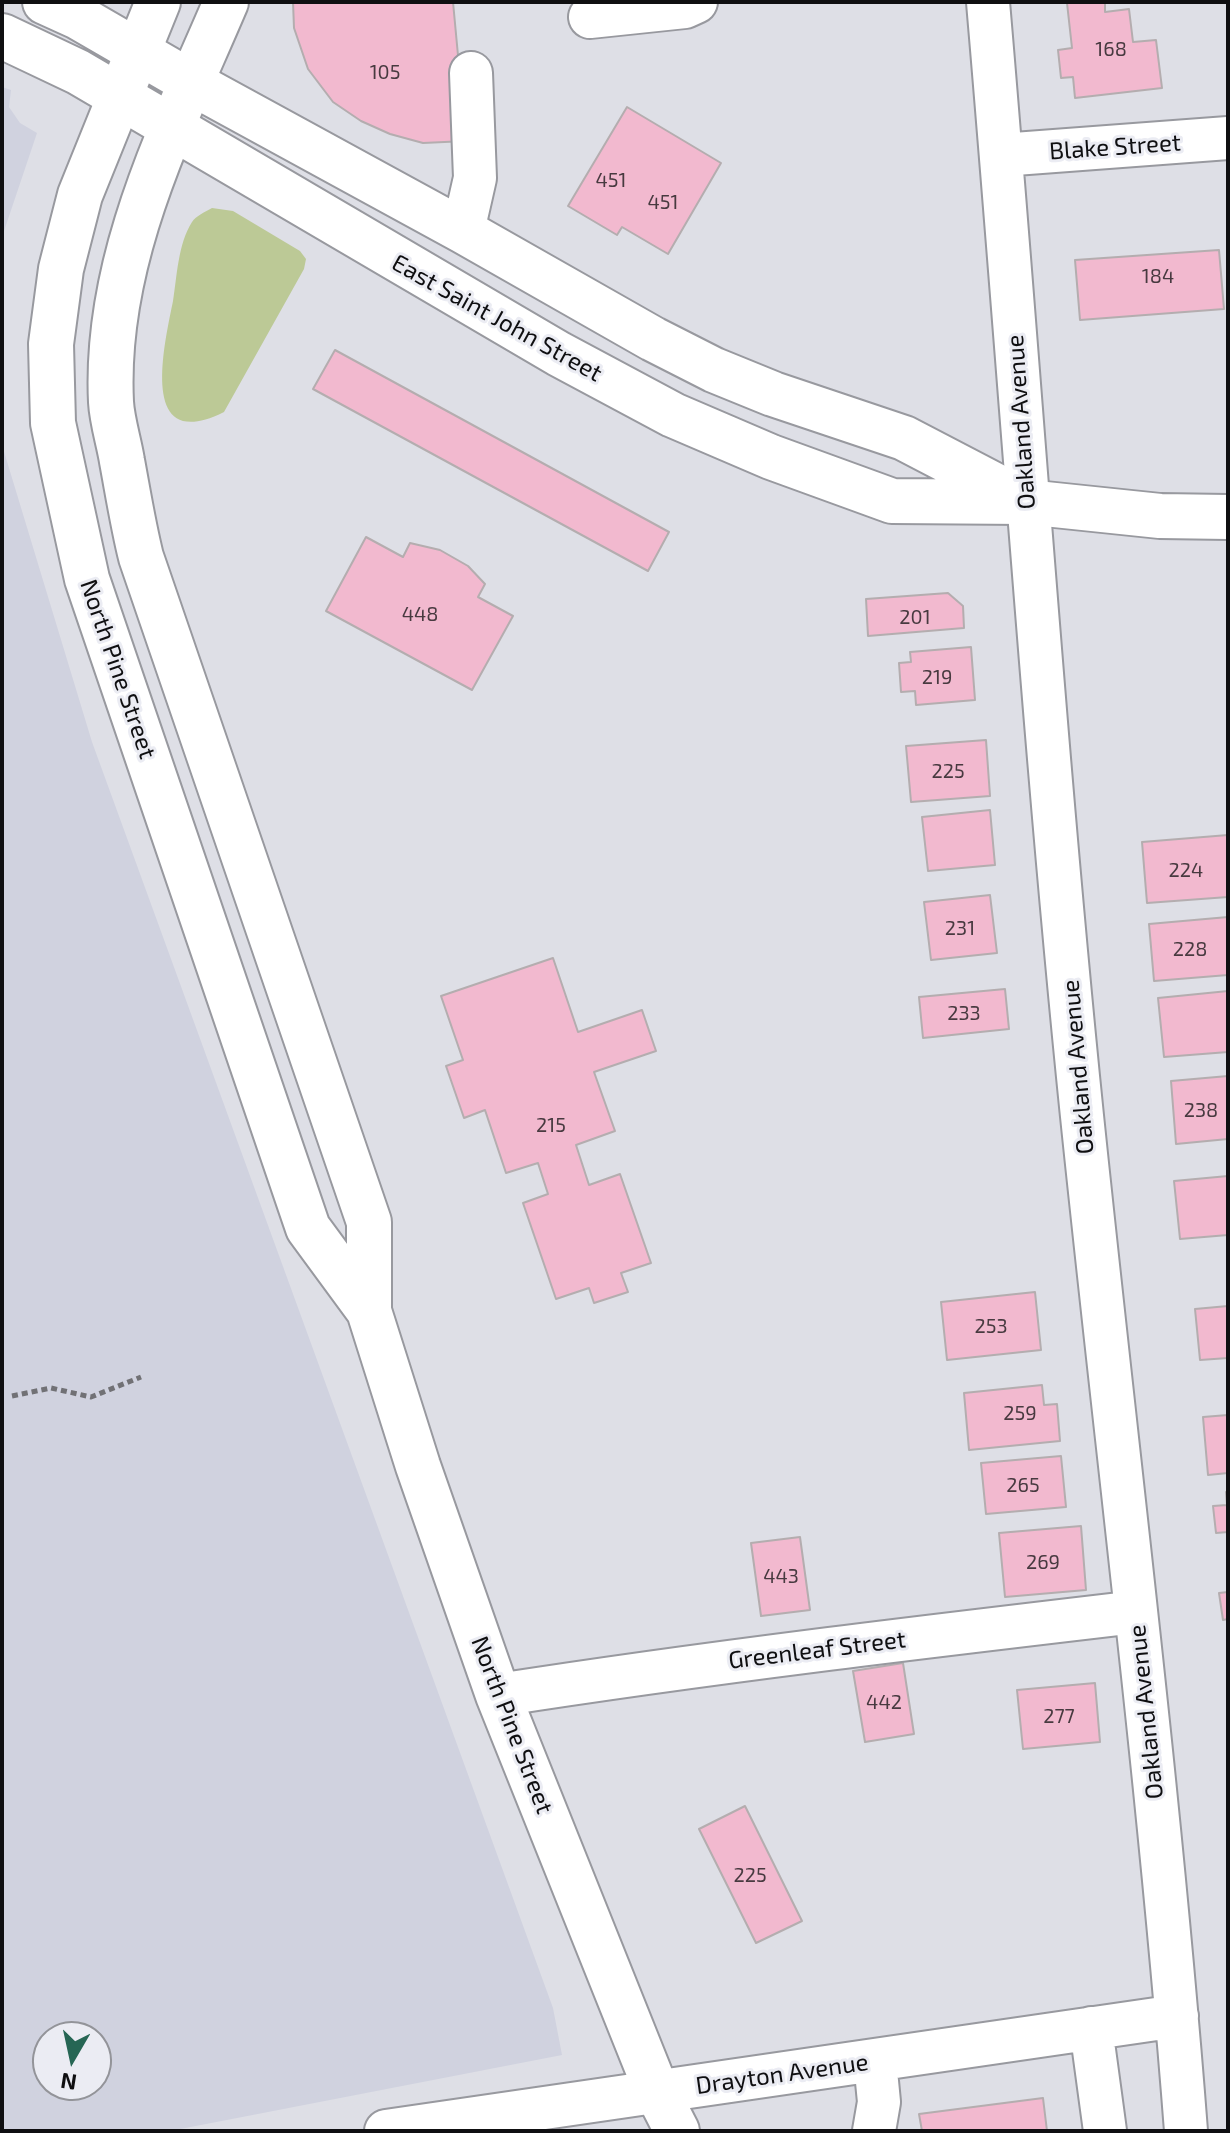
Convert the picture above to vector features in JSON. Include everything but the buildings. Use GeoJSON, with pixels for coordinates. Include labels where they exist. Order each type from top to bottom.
{"type":"FeatureCollection","features":[{"type":"Feature","properties":{"kind":"main road","name":"East Saint John Street"},"geometry":{"type":"LineString","coordinates":[[45,2],[78,17],[653,339],[714,370],[773,394],[904,438],[1026,502]]}},
{"type":"Feature","properties":{"kind":"main road","name":"North Pine Street"},"geometry":{"type":"LineString","coordinates":[[158,2],[80,195],[61,269],[51,344],[53,423],[87,579],[308,1228],[369,1311]]}},
{"type":"Feature","properties":{"kind":"main road","name":"North Pine Street"},"geometry":{"type":"LineString","coordinates":[[226,2],[144,199],[125,267],[113,342],[111,403],[141,557],[369,1222],[369,1311],[418,1466],[498,1695],[657,2092],[677,2131]]}},
{"type":"Feature","properties":{"kind":"main road","name":"East Saint John Street"},"geometry":{"type":"LineString","coordinates":[[2,36],[78,72],[546,347],[701,427],[771,457],[892,501],[1026,502],[1160,516],[1228,517]]}},
{"type":"Feature","properties":{"kind":"street"},"geometry":{"type":"LineString","coordinates":[[590,17],[685,7],[696,2]]}},
{"type":"Feature","properties":{"kind":"street","name":"Oakland Avenue"},"geometry":{"type":"LineString","coordinates":[[988,2],[1026,502],[1082,1113],[1136,1612],[1186,2131]]}},
{"type":"Feature","properties":{"kind":"street"},"geometry":{"type":"LineString","coordinates":[[463,231],[475,178],[471,73]]}},
{"type":"Feature","properties":{"kind":"street","name":"Blake Street"},"geometry":{"type":"LineString","coordinates":[[1001,155],[1228,138]]}},
{"type":"Feature","properties":{"kind":"street","name":"Greenleaf Street"},"geometry":{"type":"LineString","coordinates":[[498,1695],[832,1647],[1136,1612]]}},
{"type":"Feature","properties":{"kind":"street","name":"Drayton Avenue"},"geometry":{"type":"LineString","coordinates":[[386,2131],[1177,2016]]}},
{"type":"Feature","properties":{"kind":"street"},"geometry":{"type":"LineString","coordinates":[[1091,2028],[1105,2131]]}},
{"type":"Feature","properties":{"kind":"street"},"geometry":{"type":"LineString","coordinates":[[874,2131],[879,2102],[875,2061]]}},
{"type":"Feature","properties":{"kind":"path"},"geometry":{"type":"LineString","coordinates":[[12,1396],[51,1388],[91,1397],[141,1377]]}},
{"type":"Feature","properties":{"kind":"shaded area"},"geometry":{"type":"Polygon","coordinates":[[[2,87],[11,90],[9,107],[20,123],[37,133],[2,237],[2,87]]]}},
{"type":"Feature","properties":{"kind":"shaded area"},"geometry":{"type":"Polygon","coordinates":[[[2,445],[92,742],[553,2008],[562,2055],[170,2131],[2,2131],[2,445]]]}},
{"type":"Feature","properties":{"kind":"green space"},"geometry":{"type":"Polygon","coordinates":[[[212,208],[233,211],[300,251],[306,259],[304,269],[224,412],[197,421],[178,419],[168,408],[163,390],[165,343],[187,231],[194,220],[212,208]]]}}]}
